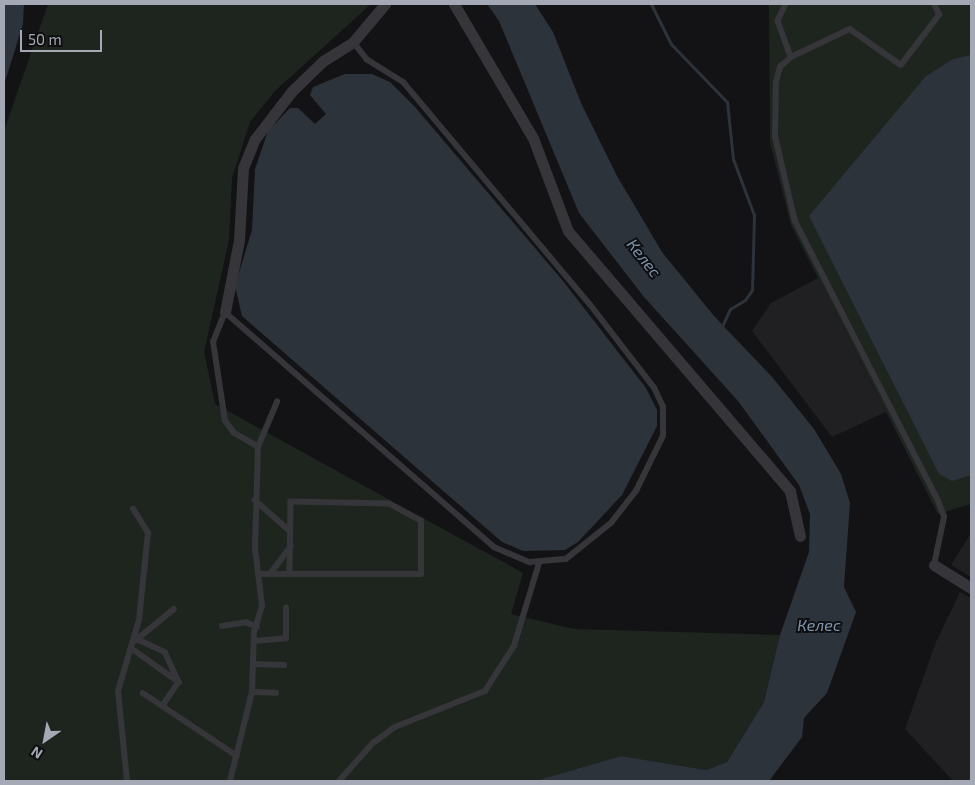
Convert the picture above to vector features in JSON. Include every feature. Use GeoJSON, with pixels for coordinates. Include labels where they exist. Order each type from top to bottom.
{"type":"FeatureCollection","features":[{"type":"Feature","properties":{"kind":"street"},"geometry":{"type":"LineString","coordinates":[[225,312],[239,240],[243,168],[256,138],[292,91],[323,61],[353,42],[386,4]]}},
{"type":"Feature","properties":{"kind":"street"},"geometry":{"type":"LineString","coordinates":[[454,4],[533,138],[568,231],[790,492],[800,536]]}},
{"type":"Feature","properties":{"kind":"street"},"geometry":{"type":"LineString","coordinates":[[934,565],[971,588]]}},
{"type":"Feature","properties":{"kind":"lane"},"geometry":{"type":"LineString","coordinates":[[786,4],[778,21],[791,57]]}},
{"type":"Feature","properties":{"kind":"lane"},"geometry":{"type":"LineString","coordinates":[[934,4],[939,15],[901,65],[850,29],[791,57],[780,67],[776,82],[775,137],[795,222],[938,501],[944,517],[934,565]]}},
{"type":"Feature","properties":{"kind":"lane"},"geometry":{"type":"LineString","coordinates":[[258,447],[237,436],[225,421],[213,342],[225,312],[494,547],[539,563],[566,559],[611,523],[652,462],[663,436],[663,407],[654,388],[590,304],[410,91],[386,69],[368,60],[353,42]]}},
{"type":"Feature","properties":{"kind":"lane"},"geometry":{"type":"LineString","coordinates":[[230,781],[252,692],[254,642],[262,606],[255,500],[258,447],[277,402]]}},
{"type":"Feature","properties":{"kind":"lane"},"geometry":{"type":"LineString","coordinates":[[255,500],[290,531]]}},
{"type":"Feature","properties":{"kind":"lane"},"geometry":{"type":"LineString","coordinates":[[260,574],[421,574],[420,521],[389,504],[291,502],[290,573]]}},
{"type":"Feature","properties":{"kind":"lane"},"geometry":{"type":"LineString","coordinates":[[127,781],[118,691],[139,620],[148,533],[133,510]]}},
{"type":"Feature","properties":{"kind":"lane"},"geometry":{"type":"LineString","coordinates":[[270,574],[290,547]]}},
{"type":"Feature","properties":{"kind":"lane"},"geometry":{"type":"LineString","coordinates":[[339,781],[373,743],[395,727],[485,691],[514,646],[539,563]]}},
{"type":"Feature","properties":{"kind":"lane"},"geometry":{"type":"LineString","coordinates":[[254,642],[286,638],[286,608]]}},
{"type":"Feature","properties":{"kind":"lane"},"geometry":{"type":"LineString","coordinates":[[133,643],[174,610]]}},
{"type":"Feature","properties":{"kind":"lane"},"geometry":{"type":"LineString","coordinates":[[222,626],[246,622],[257,627]]}},
{"type":"Feature","properties":{"kind":"lane"},"geometry":{"type":"LineString","coordinates":[[133,643],[179,682]]}},
{"type":"Feature","properties":{"kind":"lane"},"geometry":{"type":"LineString","coordinates":[[133,643],[165,652],[179,682]]}},
{"type":"Feature","properties":{"kind":"lane"},"geometry":{"type":"LineString","coordinates":[[253,664],[284,665]]}},
{"type":"Feature","properties":{"kind":"lane"},"geometry":{"type":"LineString","coordinates":[[163,706],[179,682]]}},
{"type":"Feature","properties":{"kind":"lane"},"geometry":{"type":"LineString","coordinates":[[252,692],[276,692]]}},
{"type":"Feature","properties":{"kind":"lane"},"geometry":{"type":"LineString","coordinates":[[143,693],[237,756]]}},
{"type":"Feature","properties":{"kind":"shaded area"},"geometry":{"type":"Polygon","coordinates":[[[48,4],[371,4],[275,91],[250,122],[232,178],[229,240],[204,352],[215,404],[523,573],[511,614],[574,629],[780,635],[764,702],[727,762],[706,770],[621,756],[535,781],[4,781],[4,131],[48,4]]]}},
{"type":"Feature","properties":{"kind":"shaded area"},"geometry":{"type":"Polygon","coordinates":[[[769,4],[971,4],[971,504],[938,514],[791,225],[770,142],[769,4]]]}},
{"type":"Feature","properties":{"kind":"shaded area"},"geometry":{"type":"Polygon","coordinates":[[[818,278],[886,412],[832,437],[752,331],[771,303],[818,278]]]}},
{"type":"Feature","properties":{"kind":"shaded area"},"geometry":{"type":"Polygon","coordinates":[[[971,533],[971,577],[951,565],[971,533]]]}},
{"type":"Feature","properties":{"kind":"shaded area"},"geometry":{"type":"Polygon","coordinates":[[[960,592],[971,598],[971,781],[953,781],[905,729],[936,642],[960,592]]]}},
{"type":"Feature","properties":{"kind":"water"},"geometry":{"type":"Polygon","coordinates":[[[4,4],[24,4],[23,24],[4,85],[4,4]]]}},
{"type":"Feature","properties":{"kind":"water","name":"Келес"},"geometry":{"type":"Polygon","coordinates":[[[487,4],[535,4],[553,32],[581,103],[617,176],[662,252],[714,316],[773,378],[814,429],[841,474],[850,503],[844,587],[856,612],[827,693],[804,718],[802,737],[769,781],[535,781],[621,756],[706,770],[727,762],[764,702],[780,635],[809,552],[810,514],[799,485],[738,401],[644,297],[579,213],[499,21],[487,4]]]}},
{"type":"Feature","properties":{"kind":"water"},"geometry":{"type":"Polygon","coordinates":[[[971,55],[971,475],[952,481],[939,474],[809,216],[926,76],[953,59],[971,55]]]}},
{"type":"Feature","properties":{"kind":"water"},"geometry":{"type":"Polygon","coordinates":[[[345,74],[372,74],[390,82],[415,107],[563,281],[646,388],[657,410],[657,426],[622,495],[578,542],[565,550],[523,551],[502,542],[242,316],[235,286],[252,230],[255,169],[268,131],[290,108],[298,108],[315,124],[326,114],[310,95],[313,87],[345,74]]]}},
{"type":"Feature","properties":{"kind":"waterway"},"geometry":{"type":"LineString","coordinates":[[651,4],[671,44],[727,102],[733,159],[754,215],[752,290],[745,300],[730,309],[721,328]]}}]}
